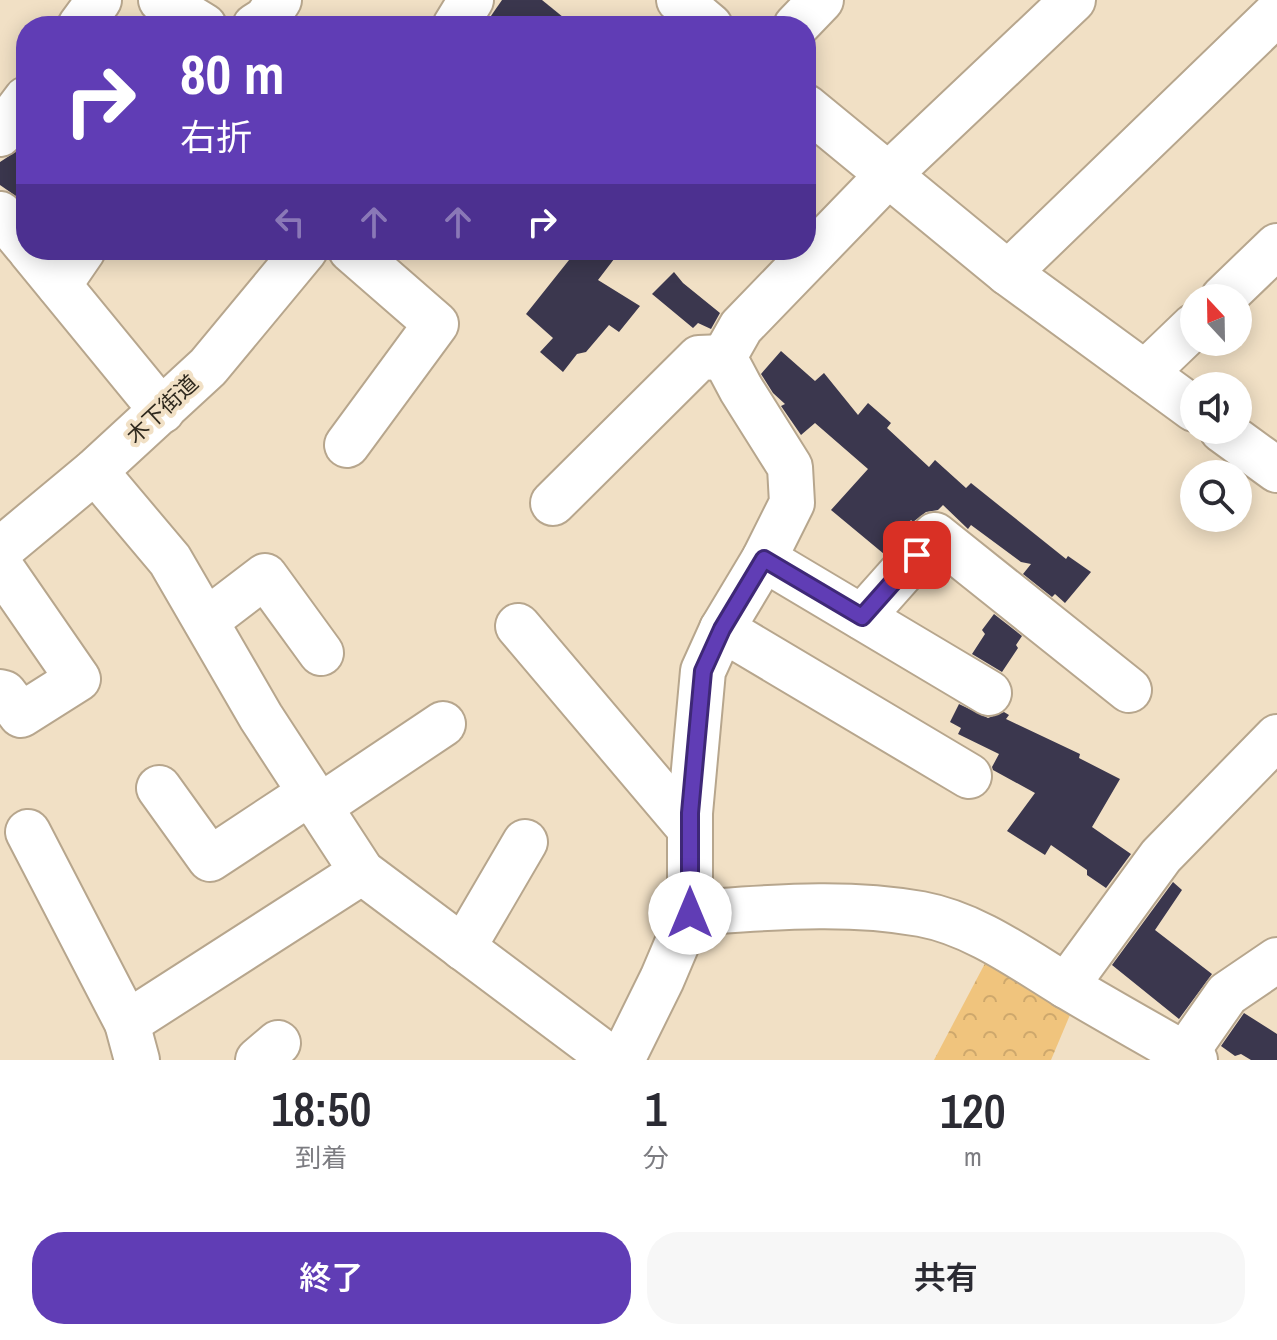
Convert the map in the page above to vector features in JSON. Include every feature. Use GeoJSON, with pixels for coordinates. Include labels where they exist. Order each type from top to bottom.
{"type":"FeatureCollection","features":[{"type":"Feature","properties":{"kind":"street"},"geometry":{"type":"LineString","coordinates":[[161,0],[187,16]]}},
{"type":"Feature","properties":{"kind":"street"},"geometry":{"type":"LineString","coordinates":[[679,0],[698,16]]}},
{"type":"Feature","properties":{"kind":"street"},"geometry":{"type":"LineString","coordinates":[[806,16],[821,0]]}},
{"type":"Feature","properties":{"kind":"street"},"geometry":{"type":"LineString","coordinates":[[816,249],[887,176],[1073,0]]}},
{"type":"Feature","properties":{"kind":"street"},"geometry":{"type":"LineString","coordinates":[[1008,273],[1277,13]]}},
{"type":"Feature","properties":{"kind":"street"},"geometry":{"type":"LineString","coordinates":[[0,134],[16,112]]}},
{"type":"Feature","properties":{"kind":"street"},"geometry":{"type":"LineString","coordinates":[[816,116],[1008,273],[1180,399]]}},
{"type":"Feature","properties":{"kind":"street"},"geometry":{"type":"LineString","coordinates":[[1238,284],[1277,246]]}},
{"type":"Feature","properties":{"kind":"street"},"geometry":{"type":"LineString","coordinates":[[35,260],[59,285],[162,411]]}},
{"type":"Feature","properties":{"kind":"street"},"geometry":{"type":"LineString","coordinates":[[59,285],[76,260]]}},
{"type":"Feature","properties":{"kind":"street","name":"木下街道"},"geometry":{"type":"LineString","coordinates":[[0,550],[95,471],[208,367],[297,260]]}},
{"type":"Feature","properties":{"kind":"street"},"geometry":{"type":"LineString","coordinates":[[347,445],[436,324],[362,260]]}},
{"type":"Feature","properties":{"kind":"street"},"geometry":{"type":"LineString","coordinates":[[724,357],[741,327],[806,260]]}},
{"type":"Feature","properties":{"kind":"street"},"geometry":{"type":"LineString","coordinates":[[1145,373],[1180,339]]}},
{"type":"Feature","properties":{"kind":"street"},"geometry":{"type":"LineString","coordinates":[[553,503],[699,358],[724,357]]}},
{"type":"Feature","properties":{"kind":"street"},"geometry":{"type":"LineString","coordinates":[[622,1060],[690,913],[690,829],[703,671],[722,629],[764,559],[792,503],[790,467],[724,357]]}},
{"type":"Feature","properties":{"kind":"street"},"geometry":{"type":"LineString","coordinates":[[1241,444],[1277,470]]}},
{"type":"Feature","properties":{"kind":"street"},"geometry":{"type":"LineString","coordinates":[[95,471],[170,560],[261,717],[362,872],[613,1060]]}},
{"type":"Feature","properties":{"kind":"street"},"geometry":{"type":"LineString","coordinates":[[862,617],[935,535],[1129,690]]}},
{"type":"Feature","properties":{"kind":"street"},"geometry":{"type":"LineString","coordinates":[[764,559],[989,693]]}},
{"type":"Feature","properties":{"kind":"street"},"geometry":{"type":"LineString","coordinates":[[0,566],[78,679],[21,715],[0,692]]}},
{"type":"Feature","properties":{"kind":"street"},"geometry":{"type":"LineString","coordinates":[[206,621],[265,576],[321,653]]}},
{"type":"Feature","properties":{"kind":"street"},"geometry":{"type":"LineString","coordinates":[[518,626],[690,829]]}},
{"type":"Feature","properties":{"kind":"street"},"geometry":{"type":"LineString","coordinates":[[722,629],[969,776]]}},
{"type":"Feature","properties":{"kind":"street"},"geometry":{"type":"LineString","coordinates":[[159,788],[210,859],[443,724]]}},
{"type":"Feature","properties":{"kind":"street"},"geometry":{"type":"LineString","coordinates":[[1066,986],[1161,856],[1277,737]]}},
{"type":"Feature","properties":{"kind":"street"},"geometry":{"type":"LineString","coordinates":[[28,832],[132,1041],[362,872]]}},
{"type":"Feature","properties":{"kind":"street"},"geometry":{"type":"LineString","coordinates":[[463,948],[525,842]]}},
{"type":"Feature","properties":{"kind":"street"},"geometry":{"type":"LineString","coordinates":[[690,913],[821,904],[923,914],[975,932],[1016,953],[1170,1053],[1227,994],[1277,960]]}},
{"type":"Feature","properties":{"kind":"green space"},"geometry":{"type":"Polygon","coordinates":[[[991,952],[1075,1003],[1051,1060],[934,1060],[991,952]]]}},
{"type":"Feature","properties":{"kind":"building"},"geometry":{"type":"Polygon","coordinates":[[[502,0],[542,0],[562,16],[491,16],[502,0]]]}},
{"type":"Feature","properties":{"kind":"building"},"geometry":{"type":"Polygon","coordinates":[[[16,152],[16,196],[0,185],[0,162],[16,152]]]}},
{"type":"Feature","properties":{"kind":"building"},"geometry":{"type":"Polygon","coordinates":[[[569,260],[613,260],[598,280],[640,306],[619,332],[609,325],[586,352],[577,354],[563,372],[540,352],[553,338],[526,314],[569,260]]]}},
{"type":"Feature","properties":{"kind":"building"},"geometry":{"type":"Polygon","coordinates":[[[674,272],[720,313],[711,329],[698,323],[693,328],[652,294],[674,272]]]}},
{"type":"Feature","properties":{"kind":"building"},"geometry":{"type":"Polygon","coordinates":[[[781,351],[815,381],[824,373],[858,415],[868,403],[891,423],[887,428],[929,467],[935,460],[966,488],[971,483],[1066,559],[1068,556],[1091,572],[1065,603],[1055,594],[1052,597],[1023,574],[1031,564],[1021,562],[971,525],[968,529],[943,505],[913,522],[911,520],[884,554],[831,510],[868,469],[815,423],[801,435],[781,406],[785,404],[773,393],[761,374],[781,351]]]}},
{"type":"Feature","properties":{"kind":"building"},"geometry":{"type":"Polygon","coordinates":[[[994,614],[1022,636],[1002,672],[972,654],[985,634],[982,630],[994,614]]]}},
{"type":"Feature","properties":{"kind":"building"},"geometry":{"type":"Polygon","coordinates":[[[959,704],[988,718],[1004,712],[1009,715],[1006,719],[1080,754],[1079,758],[1120,779],[1092,827],[1131,854],[1106,888],[1087,875],[1087,870],[1051,845],[1045,855],[1007,831],[1035,793],[993,770],[999,754],[958,734],[961,728],[950,722],[959,704]]]}},
{"type":"Feature","properties":{"kind":"building"},"geometry":{"type":"Polygon","coordinates":[[[1173,882],[1182,890],[1155,930],[1212,974],[1179,1019],[1112,965],[1173,882]]]}},
{"type":"Feature","properties":{"kind":"building"},"geometry":{"type":"Polygon","coordinates":[[[1244,1013],[1277,1034],[1277,1060],[1251,1060],[1241,1054],[1235,1056],[1221,1046],[1244,1013]]]}},
{"type":"Feature","properties":{"kind":"route"},"geometry":{"type":"LineString","coordinates":[[690,913],[690,813],[703,671],[722,629],[764,559],[862,617],[917,555]]}}]}
